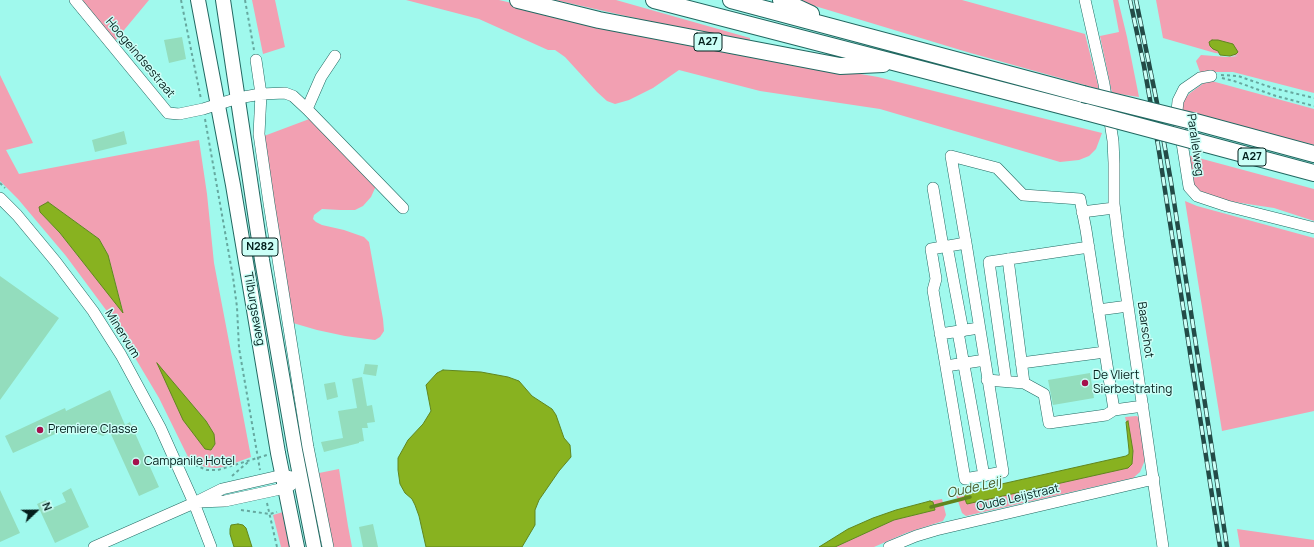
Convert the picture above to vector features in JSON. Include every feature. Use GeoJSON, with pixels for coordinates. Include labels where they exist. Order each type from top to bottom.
{"type":"FeatureCollection","features":[{"type":"Feature","properties":{"kind":"highway","name":"A27"},"geometry":{"type":"LineString","coordinates":[[518,0],[599,20],[840,66],[900,64]]}},
{"type":"Feature","properties":{"kind":"highway","name":"A27"},"geometry":{"type":"LineString","coordinates":[[654,0],[1314,173]]}},
{"type":"Feature","properties":{"kind":"highway","name":"A27"},"geometry":{"type":"LineString","coordinates":[[731,0],[1314,154]]}},
{"type":"Feature","properties":{"kind":"highway","name":"A27"},"geometry":{"type":"LineString","coordinates":[[781,0],[850,32]]}},
{"type":"Feature","properties":{"kind":"main road","name":"Tilburgseweg"},"geometry":{"type":"LineString","coordinates":[[198,0],[218,103],[284,482],[297,547]]}},
{"type":"Feature","properties":{"kind":"main road","name":"Tilburgseweg"},"geometry":{"type":"LineString","coordinates":[[223,0],[265,275],[314,547]]}},
{"type":"Feature","properties":{"kind":"street","name":"Hoogeindsestraat"},"geometry":{"type":"LineString","coordinates":[[75,0],[168,113],[179,114],[203,109],[218,103],[238,98],[261,94],[284,93],[293,96],[403,208]]}},
{"type":"Feature","properties":{"kind":"street","name":"Baarschot"},"geometry":{"type":"LineString","coordinates":[[1085,0],[1104,84],[1113,141],[1114,208],[1163,547]]}},
{"type":"Feature","properties":{"kind":"street"},"geometry":{"type":"LineString","coordinates":[[307,109],[321,77],[335,56]]}},
{"type":"Feature","properties":{"kind":"street"},"geometry":{"type":"LineString","coordinates":[[256,60],[261,94],[260,134],[269,203],[308,447],[328,547]]}},
{"type":"Feature","properties":{"kind":"street","name":"Parallelweg"},"geometry":{"type":"LineString","coordinates":[[1211,76],[1200,78],[1184,90],[1178,101],[1177,111],[1188,187],[1197,196],[1227,206],[1314,228]]}},
{"type":"Feature","properties":{"kind":"street"},"geometry":{"type":"LineString","coordinates":[[966,243],[931,249],[936,279],[933,290],[965,479],[1003,472],[987,380],[980,328],[966,243],[951,156],[997,168],[1023,195],[1080,199],[1114,410]]}},
{"type":"Feature","properties":{"kind":"street"},"geometry":{"type":"LineString","coordinates":[[933,188],[961,331],[964,363],[984,476]]}},
{"type":"Feature","properties":{"kind":"street","name":"Minervum"},"geometry":{"type":"LineString","coordinates":[[0,198],[17,215],[56,262],[93,312],[121,355],[160,427],[194,503],[211,547]]}},
{"type":"Feature","properties":{"kind":"street"},"geometry":{"type":"LineString","coordinates":[[1082,212],[1114,208]]}},
{"type":"Feature","properties":{"kind":"street"},"geometry":{"type":"LineString","coordinates":[[1006,381],[989,262],[1088,247]]}},
{"type":"Feature","properties":{"kind":"street"},"geometry":{"type":"LineString","coordinates":[[1008,259],[1024,383]]}},
{"type":"Feature","properties":{"kind":"street"},"geometry":{"type":"LineString","coordinates":[[973,288],[992,286]]}},
{"type":"Feature","properties":{"kind":"street"},"geometry":{"type":"LineString","coordinates":[[1098,310],[1128,306]]}},
{"type":"Feature","properties":{"kind":"street"},"geometry":{"type":"LineString","coordinates":[[940,334],[980,328]]}},
{"type":"Feature","properties":{"kind":"street"},"geometry":{"type":"LineString","coordinates":[[1021,363],[1105,352]]}},
{"type":"Feature","properties":{"kind":"street"},"geometry":{"type":"LineString","coordinates":[[946,366],[984,360]]}},
{"type":"Feature","properties":{"kind":"street"},"geometry":{"type":"LineString","coordinates":[[987,380],[1024,383],[1044,394],[1050,423],[1106,415],[1114,410],[1143,406]]}},
{"type":"Feature","properties":{"kind":"street"},"geometry":{"type":"LineString","coordinates":[[94,547],[222,489],[301,479]]}},
{"type":"Feature","properties":{"kind":"street","name":"Oude Leijstraat"},"geometry":{"type":"LineString","coordinates":[[889,547],[936,530],[1154,479]]}},
{"type":"Feature","properties":{"kind":"path","name":"Tilburgseweg"},"geometry":{"type":"LineString","coordinates":[[181,0],[203,109],[237,307],[239,348],[258,457]]}},
{"type":"Feature","properties":{"kind":"path"},"geometry":{"type":"LineString","coordinates":[[245,0],[256,60]]}},
{"type":"Feature","properties":{"kind":"path"},"geometry":{"type":"LineString","coordinates":[[1211,76],[1227,74],[1238,76],[1273,88],[1314,98]]}},
{"type":"Feature","properties":{"kind":"path"},"geometry":{"type":"LineString","coordinates":[[1211,76],[1234,81],[1276,96],[1314,106]]}},
{"type":"Feature","properties":{"kind":"path"},"geometry":{"type":"LineString","coordinates":[[239,509],[270,514],[289,508]]}},
{"type":"Feature","properties":{"kind":"shaded area"},"geometry":{"type":"Polygon","coordinates":[[[81,0],[149,0],[115,41],[81,0]]]}},
{"type":"Feature","properties":{"kind":"shaded area"},"geometry":{"type":"Polygon","coordinates":[[[252,0],[275,0],[285,47],[263,54],[252,0]]]}},
{"type":"Feature","properties":{"kind":"shaded area"},"geometry":{"type":"Polygon","coordinates":[[[406,0],[499,0],[598,23],[814,66],[878,77],[1102,133],[1096,149],[1089,156],[1079,160],[1060,162],[880,109],[760,91],[679,70],[653,88],[629,100],[615,104],[607,101],[597,92],[565,57],[555,50],[548,50],[479,19],[406,0]]]}},
{"type":"Feature","properties":{"kind":"shaded area"},"geometry":{"type":"Polygon","coordinates":[[[555,0],[616,0],[750,38],[750,44],[555,0]]]}},
{"type":"Feature","properties":{"kind":"shaded area"},"geometry":{"type":"Polygon","coordinates":[[[795,0],[962,0],[1085,34],[1099,89],[967,52],[795,0]]]}},
{"type":"Feature","properties":{"kind":"shaded area"},"geometry":{"type":"Polygon","coordinates":[[[1113,0],[1118,0],[1139,97],[1112,93],[1100,36],[1119,32],[1113,0]]]}},
{"type":"Feature","properties":{"kind":"shaded area"},"geometry":{"type":"Polygon","coordinates":[[[1156,0],[1314,0],[1314,93],[1233,72],[1200,72],[1196,61],[1201,55],[1227,57],[1238,56],[1215,53],[1163,38],[1156,0]]]}},
{"type":"Feature","properties":{"kind":"shaded area"},"geometry":{"type":"Polygon","coordinates":[[[1212,40],[1233,44],[1238,52],[1230,56],[1220,55],[1218,51],[1210,46],[1209,42],[1212,40]]]}},
{"type":"Feature","properties":{"kind":"shaded area"},"geometry":{"type":"Polygon","coordinates":[[[0,75],[33,143],[6,150],[19,174],[199,140],[207,194],[214,263],[251,457],[224,467],[216,468],[205,467],[188,457],[159,398],[109,314],[66,256],[18,199],[0,181],[0,75]],[[48,202],[40,212],[60,233],[123,312],[108,255],[99,239],[48,202]],[[158,365],[211,450],[215,444],[206,421],[158,365]]]}},
{"type":"Feature","properties":{"kind":"shaded area"},"geometry":{"type":"Polygon","coordinates":[[[1208,80],[1314,109],[1314,145],[1177,110],[1177,106],[1190,93],[1208,80]]]}},
{"type":"Feature","properties":{"kind":"shaded area"},"geometry":{"type":"Polygon","coordinates":[[[312,118],[376,186],[371,197],[363,206],[355,210],[322,209],[314,215],[313,219],[322,225],[344,230],[364,237],[369,242],[384,331],[380,337],[375,340],[345,336],[293,323],[264,136],[312,118]]]}},
{"type":"Feature","properties":{"kind":"shaded area"},"geometry":{"type":"Polygon","coordinates":[[[1184,154],[1314,189],[1314,221],[1274,208],[1221,200],[1191,192],[1184,154]]]}},
{"type":"Feature","properties":{"kind":"shaded area"},"geometry":{"type":"Polygon","coordinates":[[[1185,201],[1197,206],[1314,238],[1314,411],[1222,431],[1185,201]]]}},
{"type":"Feature","properties":{"kind":"shaded area"},"geometry":{"type":"Polygon","coordinates":[[[48,202],[99,239],[108,255],[123,313],[60,233],[40,212],[39,207],[48,202]]]}},
{"type":"Feature","properties":{"kind":"shaded area"},"geometry":{"type":"Polygon","coordinates":[[[157,363],[206,421],[214,434],[215,444],[211,450],[205,449],[183,420],[157,363]]]}},
{"type":"Feature","properties":{"kind":"shaded area"},"geometry":{"type":"Polygon","coordinates":[[[443,370],[481,372],[508,377],[519,381],[532,396],[552,409],[556,415],[564,438],[570,445],[571,457],[559,471],[539,500],[535,510],[535,525],[522,547],[426,547],[415,505],[400,484],[398,458],[408,440],[423,424],[431,411],[426,385],[437,373],[443,370]]]}},
{"type":"Feature","properties":{"kind":"shaded area"},"geometry":{"type":"Polygon","coordinates":[[[1125,417],[1139,417],[1145,460],[1140,472],[1133,478],[966,516],[962,513],[956,495],[1132,463],[1133,451],[1125,417]]]}},
{"type":"Feature","properties":{"kind":"shaded area"},"geometry":{"type":"Polygon","coordinates":[[[1128,421],[1133,451],[1132,464],[1128,468],[967,504],[964,493],[966,492],[1126,456],[1129,454],[1126,422],[1128,421]]]}},
{"type":"Feature","properties":{"kind":"shaded area"},"geometry":{"type":"Polygon","coordinates":[[[339,469],[352,547],[333,547],[319,473],[339,469]]]}},
{"type":"Feature","properties":{"kind":"shaded area"},"geometry":{"type":"Polygon","coordinates":[[[942,499],[946,515],[943,521],[906,533],[874,547],[835,547],[894,520],[935,510],[933,502],[930,501],[942,499]]]}},
{"type":"Feature","properties":{"kind":"shaded area"},"geometry":{"type":"Polygon","coordinates":[[[930,501],[933,502],[935,510],[894,520],[835,547],[819,547],[848,529],[873,518],[930,501]]]}},
{"type":"Feature","properties":{"kind":"shaded area"},"geometry":{"type":"Polygon","coordinates":[[[283,512],[291,547],[281,547],[273,515],[283,512]]]}},
{"type":"Feature","properties":{"kind":"shaded area"},"geometry":{"type":"Polygon","coordinates":[[[231,525],[243,525],[246,528],[252,547],[234,547],[230,529],[231,525]]]}},
{"type":"Feature","properties":{"kind":"shaded area"},"geometry":{"type":"Polygon","coordinates":[[[1237,529],[1314,540],[1314,547],[1240,547],[1237,529]]]}},
{"type":"Feature","properties":{"kind":"building"},"geometry":{"type":"Polygon","coordinates":[[[182,37],[186,59],[169,63],[164,40],[182,37]]]}},
{"type":"Feature","properties":{"kind":"building"},"geometry":{"type":"Polygon","coordinates":[[[124,131],[127,144],[95,152],[92,140],[124,131]]]}},
{"type":"Feature","properties":{"kind":"building"},"geometry":{"type":"Polygon","coordinates":[[[0,276],[59,318],[0,400],[0,276]]]}},
{"type":"Feature","properties":{"kind":"building"},"geometry":{"type":"Polygon","coordinates":[[[365,364],[378,365],[376,376],[363,374],[365,364]]]}},
{"type":"Feature","properties":{"kind":"building"},"geometry":{"type":"Polygon","coordinates":[[[1090,373],[1094,398],[1053,405],[1048,380],[1090,373]]]}},
{"type":"Feature","properties":{"kind":"building"},"geometry":{"type":"Polygon","coordinates":[[[362,377],[367,406],[372,405],[375,422],[367,423],[368,428],[362,428],[364,441],[324,452],[321,442],[343,438],[338,411],[357,408],[352,379],[362,377]]]}},
{"type":"Feature","properties":{"kind":"building"},"geometry":{"type":"Polygon","coordinates":[[[335,382],[338,397],[327,400],[324,384],[335,382]]]}},
{"type":"Feature","properties":{"kind":"building","name":"Campanile Hotel"},"geometry":{"type":"Polygon","coordinates":[[[110,390],[125,425],[130,422],[159,487],[139,496],[110,432],[103,436],[75,425],[13,453],[5,436],[65,408],[66,411],[110,390]]]}},
{"type":"Feature","properties":{"kind":"building"},"geometry":{"type":"Polygon","coordinates":[[[71,488],[89,527],[55,543],[37,504],[46,500],[50,509],[66,502],[62,493],[71,488]]]}},
{"type":"Feature","properties":{"kind":"building"},"geometry":{"type":"Polygon","coordinates":[[[0,490],[20,533],[0,542],[0,490]]]}},
{"type":"Feature","properties":{"kind":"building"},"geometry":{"type":"Polygon","coordinates":[[[373,524],[378,547],[363,547],[359,527],[373,524]]]}},
{"type":"Feature","properties":{"kind":"waterway","name":"Oude Leij"},"geometry":{"type":"LineString","coordinates":[[931,507],[970,497]]}},
{"type":"Feature","properties":{"kind":"railway"},"geometry":{"type":"LineString","coordinates":[[1130,0],[1144,66],[1158,145],[1220,547]]}},
{"type":"Feature","properties":{"kind":"railway"},"geometry":{"type":"LineString","coordinates":[[1136,0],[1171,182],[1227,547]]}},
{"type":"Feature","properties":{"kind":"place","name":"De Vliert Sierbestrating"},"geometry":{"type":"Point","coordinates":[1085,383]}},
{"type":"Feature","properties":{"kind":"place","name":"Premiere Classe"},"geometry":{"type":"Point","coordinates":[40,430]}},
{"type":"Feature","properties":{"kind":"place","name":"Campanile Hotel"},"geometry":{"type":"Point","coordinates":[136,462]}}]}
